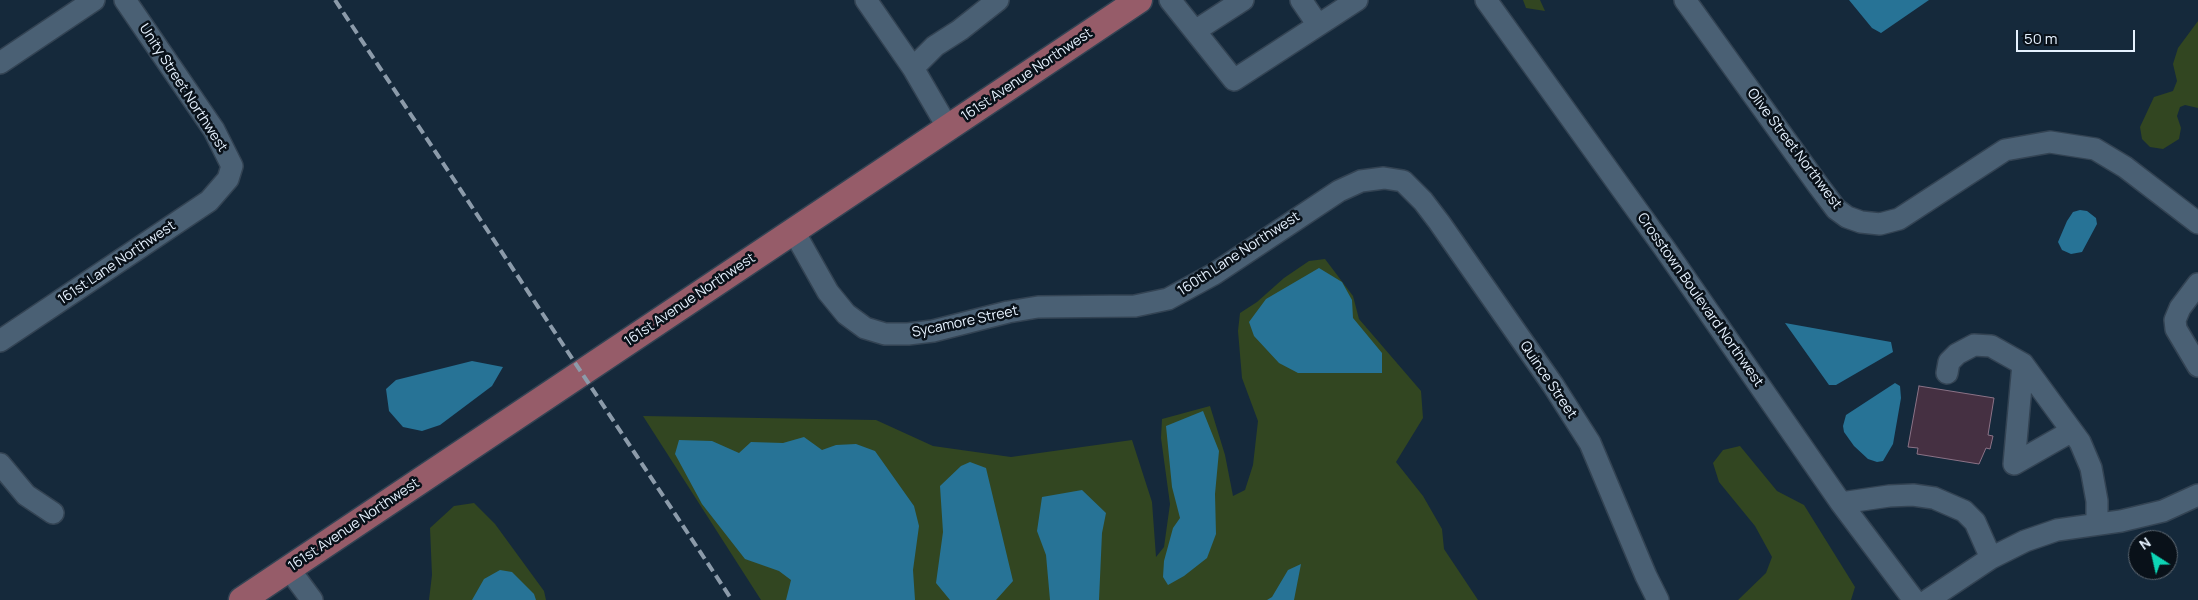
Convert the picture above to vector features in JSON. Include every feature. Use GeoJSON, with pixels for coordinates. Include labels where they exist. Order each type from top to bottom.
{"type":"FeatureCollection","features":[{"type":"Feature","properties":{"kind":"main road","name":"161st Avenue Northwest"},"geometry":{"type":"LineString","coordinates":[[242,600],[1139,0]]}},
{"type":"Feature","properties":{"kind":"street"},"geometry":{"type":"LineString","coordinates":[[0,62],[94,0]]}},
{"type":"Feature","properties":{"kind":"street","name":"Unity Street Northwest"},"geometry":{"type":"LineString","coordinates":[[125,0],[214,130],[232,166],[228,179]]}},
{"type":"Feature","properties":{"kind":"street"},"geometry":{"type":"LineString","coordinates":[[866,0],[912,68],[948,128]]}},
{"type":"Feature","properties":{"kind":"street"},"geometry":{"type":"LineString","coordinates":[[912,68],[935,46],[960,30],[998,0]]}},
{"type":"Feature","properties":{"kind":"street"},"geometry":{"type":"LineString","coordinates":[[1170,0],[1234,80],[1357,0]]}},
{"type":"Feature","properties":{"kind":"street"},"geometry":{"type":"LineString","coordinates":[[1195,31],[1243,0]]}},
{"type":"Feature","properties":{"kind":"street"},"geometry":{"type":"LineString","coordinates":[[1301,0],[1318,25]]}},
{"type":"Feature","properties":{"kind":"street","name":"Crosstown Boulevard Northwest"},"geometry":{"type":"LineString","coordinates":[[1486,0],[1659,241],[1841,504],[1914,600]]}},
{"type":"Feature","properties":{"kind":"street","name":"Olive Street Northwest"},"geometry":{"type":"LineString","coordinates":[[1686,0],[1818,185],[1836,208],[1847,216],[1861,222],[1880,224],[1899,218],[2005,150],[2050,142],[2095,149],[2125,167],[2198,223]]}},
{"type":"Feature","properties":{"kind":"street","name":"160th Lane Northwest"},"geometry":{"type":"LineString","coordinates":[[1038,307],[1135,306],[1168,299],[1199,284],[1339,191],[1361,181],[1384,178],[1403,181]]}},
{"type":"Feature","properties":{"kind":"street","name":"161st Lane Northwest"},"geometry":{"type":"LineString","coordinates":[[0,341],[209,200],[228,179]]}},
{"type":"Feature","properties":{"kind":"street","name":"Quince Street"},"geometry":{"type":"LineString","coordinates":[[1403,181],[1440,222],[1553,385],[1590,443],[1658,600]]}},
{"type":"Feature","properties":{"kind":"street","name":"Sycamore Street"},"geometry":{"type":"LineString","coordinates":[[793,230],[828,292],[846,314],[865,328],[885,334],[933,331],[1008,312],[1038,307]]}},
{"type":"Feature","properties":{"kind":"street"},"geometry":{"type":"LineString","coordinates":[[2198,284],[2180,308],[2175,320],[2176,329],[2198,366]]}},
{"type":"Feature","properties":{"kind":"street"},"geometry":{"type":"LineString","coordinates":[[1947,373],[1949,362],[1957,354],[1974,345],[1991,346],[2023,364],[2072,431],[2091,468],[2097,501],[2097,523]]}},
{"type":"Feature","properties":{"kind":"street"},"geometry":{"type":"LineString","coordinates":[[2023,364],[2014,464],[2072,431]]}},
{"type":"Feature","properties":{"kind":"street"},"geometry":{"type":"LineString","coordinates":[[0,464],[26,495],[53,514]]}},
{"type":"Feature","properties":{"kind":"street"},"geometry":{"type":"LineString","coordinates":[[1841,504],[1889,496],[1913,495],[1934,498],[1964,511],[1975,522],[1991,558]]}},
{"type":"Feature","properties":{"kind":"street"},"geometry":{"type":"LineString","coordinates":[[1928,600],[1991,558],[2025,540],[2049,532],[2097,523],[2121,521],[2163,511],[2198,495]]}},
{"type":"Feature","properties":{"kind":"street"},"geometry":{"type":"LineString","coordinates":[[289,569],[312,600]]}},
{"type":"Feature","properties":{"kind":"green space"},"geometry":{"type":"Polygon","coordinates":[[[1523,0],[1540,0],[1545,11],[1526,8],[1523,0]]]}},
{"type":"Feature","properties":{"kind":"green space"},"geometry":{"type":"Polygon","coordinates":[[[2198,21],[2198,108],[2185,105],[2180,107],[2177,116],[2181,128],[2179,139],[2163,149],[2150,147],[2142,139],[2140,127],[2154,97],[2173,91],[2177,81],[2173,64],[2178,48],[2198,21]]]}},
{"type":"Feature","properties":{"kind":"green space"},"geometry":{"type":"Polygon","coordinates":[[[1325,259],[1353,296],[1359,319],[1421,391],[1423,418],[1396,462],[1423,496],[1442,529],[1444,549],[1478,600],[761,600],[643,416],[876,420],[933,446],[1011,457],[1132,440],[1152,502],[1156,557],[1164,547],[1170,504],[1161,438],[1162,419],[1210,406],[1225,455],[1233,496],[1245,490],[1253,465],[1258,421],[1242,378],[1238,331],[1240,313],[1309,261],[1325,259]]]}},
{"type":"Feature","properties":{"kind":"green space"},"geometry":{"type":"Polygon","coordinates":[[[1740,446],[1777,491],[1804,505],[1855,587],[1851,600],[1738,600],[1766,573],[1772,557],[1755,526],[1719,482],[1713,463],[1723,450],[1740,446]]]}},
{"type":"Feature","properties":{"kind":"green space"},"geometry":{"type":"Polygon","coordinates":[[[474,503],[495,524],[544,591],[546,600],[429,600],[432,575],[430,528],[454,506],[474,503]]]}},
{"type":"Feature","properties":{"kind":"water"},"geometry":{"type":"Polygon","coordinates":[[[1849,0],[1929,0],[1881,33],[1872,28],[1849,0]]]}},
{"type":"Feature","properties":{"kind":"water"},"geometry":{"type":"Polygon","coordinates":[[[2087,211],[2096,218],[2097,224],[2082,252],[2071,254],[2062,250],[2058,242],[2073,212],[2087,211]]]}},
{"type":"Feature","properties":{"kind":"water"},"geometry":{"type":"Polygon","coordinates":[[[1319,268],[1342,282],[1352,300],[1353,318],[1382,353],[1382,373],[1298,373],[1279,363],[1254,336],[1249,322],[1266,299],[1319,268]]]}},
{"type":"Feature","properties":{"kind":"water"},"geometry":{"type":"Polygon","coordinates":[[[1785,323],[1891,342],[1893,352],[1836,385],[1829,385],[1785,323]]]}},
{"type":"Feature","properties":{"kind":"water"},"geometry":{"type":"Polygon","coordinates":[[[472,361],[503,367],[492,386],[440,425],[422,431],[403,427],[389,411],[386,389],[396,380],[472,361]]]}},
{"type":"Feature","properties":{"kind":"water"},"geometry":{"type":"Polygon","coordinates":[[[1895,383],[1900,386],[1901,398],[1893,444],[1883,461],[1877,462],[1868,459],[1854,446],[1844,432],[1843,426],[1846,415],[1895,383]]]}},
{"type":"Feature","properties":{"kind":"water"},"geometry":{"type":"Polygon","coordinates":[[[1203,411],[1219,451],[1215,494],[1216,534],[1207,558],[1184,576],[1168,585],[1163,577],[1164,561],[1173,528],[1180,518],[1172,487],[1166,426],[1203,411]]]}},
{"type":"Feature","properties":{"kind":"water"},"geometry":{"type":"Polygon","coordinates":[[[804,437],[822,450],[836,445],[856,444],[875,451],[914,506],[919,526],[913,570],[915,600],[786,600],[791,580],[779,571],[745,559],[702,504],[675,454],[679,440],[712,441],[739,453],[751,442],[783,443],[804,437]]]}},
{"type":"Feature","properties":{"kind":"water"},"geometry":{"type":"Polygon","coordinates":[[[970,462],[986,468],[1013,581],[996,600],[950,600],[936,583],[943,532],[940,486],[961,466],[970,462]]]}},
{"type":"Feature","properties":{"kind":"water"},"geometry":{"type":"Polygon","coordinates":[[[1082,490],[1106,513],[1102,533],[1099,600],[1050,600],[1046,555],[1037,531],[1042,497],[1082,490]]]}},
{"type":"Feature","properties":{"kind":"water"},"geometry":{"type":"Polygon","coordinates":[[[1301,564],[1294,600],[1267,600],[1272,597],[1288,570],[1301,564]]]}},
{"type":"Feature","properties":{"kind":"water"},"geometry":{"type":"Polygon","coordinates":[[[500,570],[512,572],[534,594],[536,600],[472,600],[484,579],[500,570]]]}},
{"type":"Feature","properties":{"kind":"building"},"geometry":{"type":"Polygon","coordinates":[[[1919,386],[1994,398],[1988,435],[1993,436],[1990,449],[1986,448],[1979,464],[1917,454],[1918,448],[1908,447],[1919,386]]]}},
{"type":"Feature","properties":{"kind":"railway"},"geometry":{"type":"LineString","coordinates":[[335,0],[732,600]]}}]}
